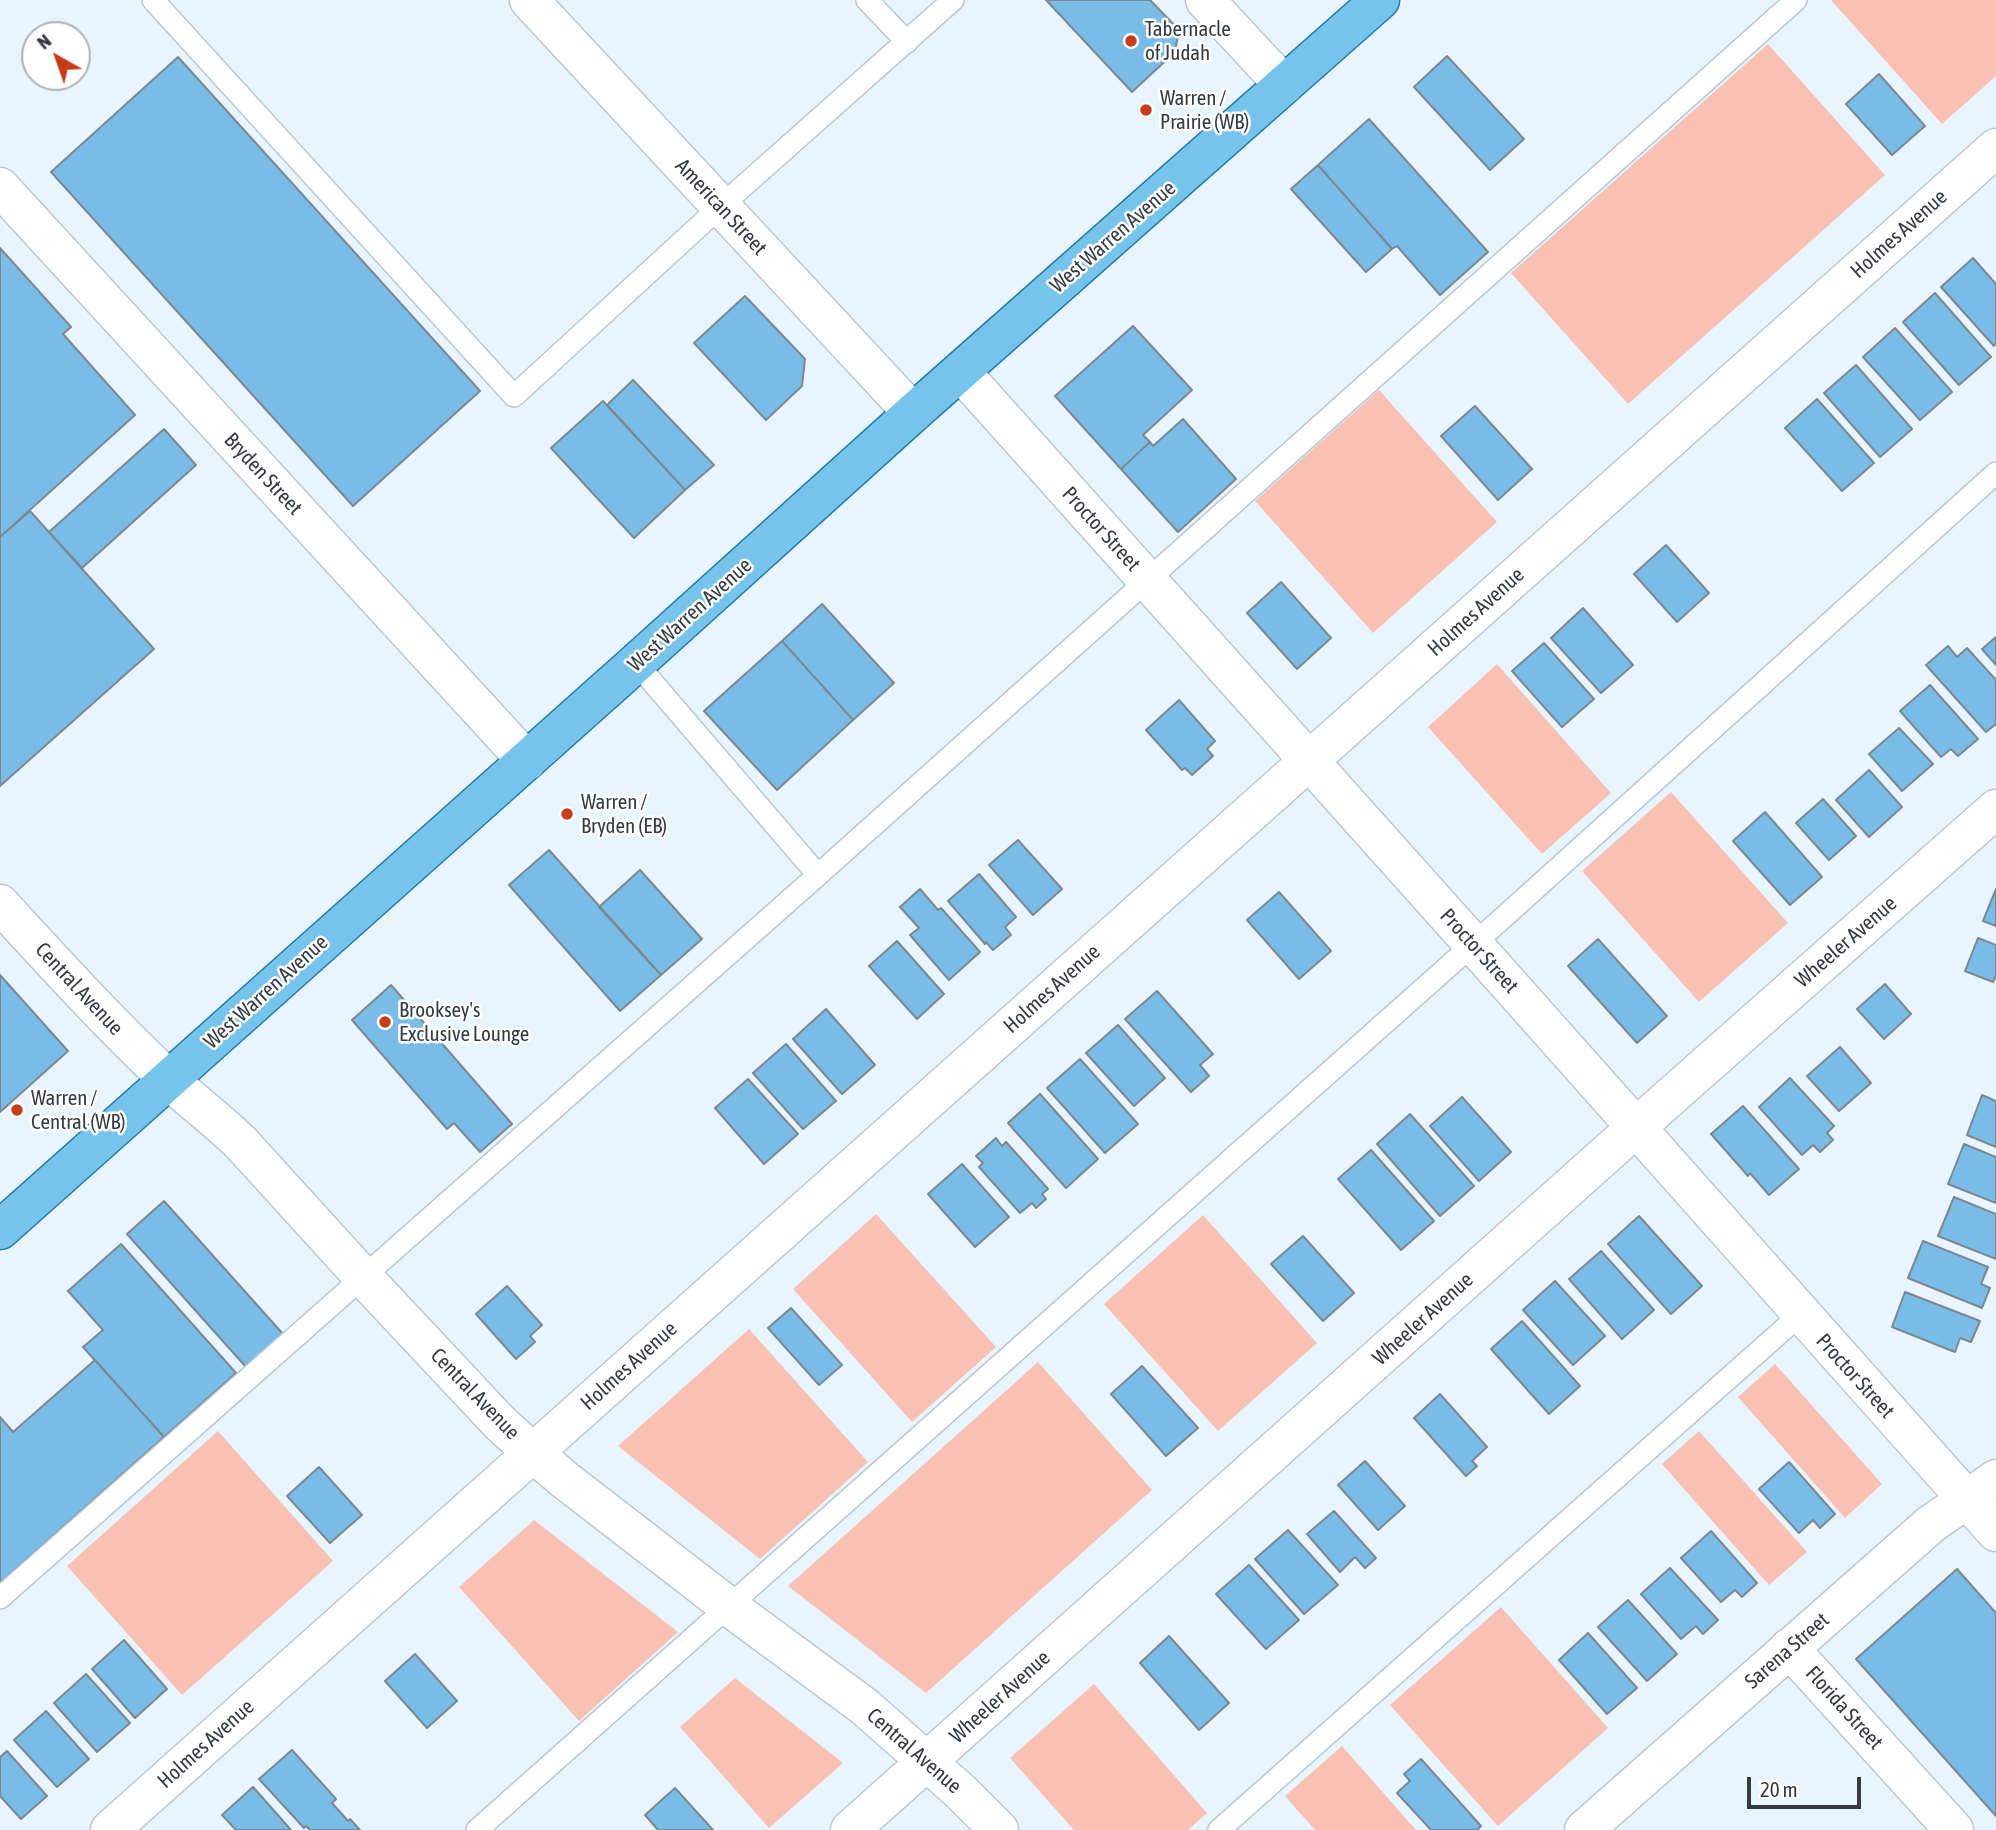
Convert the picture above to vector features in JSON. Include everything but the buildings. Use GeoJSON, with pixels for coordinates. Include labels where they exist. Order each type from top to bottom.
{"type":"FeatureCollection","features":[{"type":"Feature","properties":{"kind":"main road","name":"West Warren Avenue"},"geometry":{"type":"LineString","coordinates":[[0,1230],[1380,0]]}},
{"type":"Feature","properties":{"kind":"street","name":"American Street"},"geometry":{"type":"LineString","coordinates":[[529,0],[913,414]]}},
{"type":"Feature","properties":{"kind":"street"},"geometry":{"type":"LineString","coordinates":[[1205,0],[1284,85]]}},
{"type":"Feature","properties":{"kind":"street","name":"Holmes Avenue"},"geometry":{"type":"LineString","coordinates":[[110,1830],[1996,148]]}},
{"type":"Feature","properties":{"kind":"street","name":"Bryden Street"},"geometry":{"type":"LineString","coordinates":[[0,187],[527,761]]}},
{"type":"Feature","properties":{"kind":"street","name":"Proctor Street"},"geometry":{"type":"LineString","coordinates":[[961,372],[1801,1314],[1981,1490],[1996,1532]]}},
{"type":"Feature","properties":{"kind":"street","name":"Wheeler Avenue"},"geometry":{"type":"LineString","coordinates":[[850,1830],[1996,809]]}},
{"type":"Feature","properties":{"kind":"street","name":"Central Avenue"},"geometry":{"type":"LineString","coordinates":[[0,904],[97,1010],[168,1079],[242,1144],[500,1423],[565,1480],[728,1606],[865,1707],[961,1792],[999,1830]]}},
{"type":"Feature","properties":{"kind":"street","name":"Sarena Street"},"geometry":{"type":"LineString","coordinates":[[1584,1830],[1931,1524],[1981,1490]]}},
{"type":"Feature","properties":{"kind":"street","name":"Florida Street"},"geometry":{"type":"LineString","coordinates":[[1789,1648],[1954,1830]]}},
{"type":"Feature","properties":{"kind":"lane"},"geometry":{"type":"LineString","coordinates":[[153,0],[514,396],[721,206],[953,0]]}},
{"type":"Feature","properties":{"kind":"lane"},"geometry":{"type":"LineString","coordinates":[[867,0],[907,42]]}},
{"type":"Feature","properties":{"kind":"lane"},"geometry":{"type":"LineString","coordinates":[[0,1598],[818,875],[1796,0]]}},
{"type":"Feature","properties":{"kind":"lane"},"geometry":{"type":"LineString","coordinates":[[477,1830],[1473,944],[1996,473]]}},
{"type":"Feature","properties":{"kind":"lane"},"geometry":{"type":"LineString","coordinates":[[636,663],[818,875]]}},
{"type":"Feature","properties":{"kind":"lane"},"geometry":{"type":"LineString","coordinates":[[1219,1830],[1801,1314]]}},
{"type":"Feature","properties":{"kind":"shaded area"},"geometry":{"type":"Polygon","coordinates":[[[1831,0],[1996,0],[1996,76],[1942,124],[1831,0]]]}},
{"type":"Feature","properties":{"kind":"shaded area"},"geometry":{"type":"Polygon","coordinates":[[[1768,44],[1885,175],[1628,404],[1511,273],[1768,44]]]}},
{"type":"Feature","properties":{"kind":"shaded area"},"geometry":{"type":"Polygon","coordinates":[[[1379,390],[1497,522],[1373,633],[1255,501],[1379,390]]]}},
{"type":"Feature","properties":{"kind":"shaded area"},"geometry":{"type":"Polygon","coordinates":[[[1497,664],[1611,793],[1542,854],[1428,727],[1497,664]]]}},
{"type":"Feature","properties":{"kind":"shaded area"},"geometry":{"type":"Polygon","coordinates":[[[1671,792],[1788,923],[1699,1002],[1582,871],[1671,792]]]}},
{"type":"Feature","properties":{"kind":"shaded area"},"geometry":{"type":"Polygon","coordinates":[[[876,1214],[996,1347],[912,1422],[793,1289],[876,1214]]]}},
{"type":"Feature","properties":{"kind":"shaded area"},"geometry":{"type":"Polygon","coordinates":[[[1203,1215],[1317,1343],[1218,1431],[1104,1304],[1203,1215]]]}},
{"type":"Feature","properties":{"kind":"shaded area"},"geometry":{"type":"Polygon","coordinates":[[[749,1329],[868,1462],[760,1559],[618,1446],[749,1329]]]}},
{"type":"Feature","properties":{"kind":"shaded area"},"geometry":{"type":"Polygon","coordinates":[[[1038,1362],[1152,1490],[926,1693],[788,1586],[1038,1362]]]}},
{"type":"Feature","properties":{"kind":"shaded area"},"geometry":{"type":"Polygon","coordinates":[[[1775,1364],[1882,1484],[1845,1518],[1738,1397],[1775,1364]]]}},
{"type":"Feature","properties":{"kind":"shaded area"},"geometry":{"type":"Polygon","coordinates":[[[218,1431],[333,1561],[182,1695],[67,1566],[218,1431]]]}},
{"type":"Feature","properties":{"kind":"shaded area"},"geometry":{"type":"Polygon","coordinates":[[[1699,1431],[1807,1552],[1769,1585],[1662,1464],[1699,1431]]]}},
{"type":"Feature","properties":{"kind":"shaded area"},"geometry":{"type":"Polygon","coordinates":[[[534,1520],[678,1632],[579,1721],[459,1587],[534,1520]]]}},
{"type":"Feature","properties":{"kind":"shaded area"},"geometry":{"type":"Polygon","coordinates":[[[1501,1607],[1608,1728],[1498,1826],[1390,1705],[1501,1607]]]}},
{"type":"Feature","properties":{"kind":"shaded area"},"geometry":{"type":"Polygon","coordinates":[[[735,1678],[843,1763],[769,1828],[680,1727],[735,1678]]]}},
{"type":"Feature","properties":{"kind":"shaded area"},"geometry":{"type":"Polygon","coordinates":[[[1094,1684],[1207,1813],[1188,1830],[1074,1830],[1010,1758],[1094,1684]]]}},
{"type":"Feature","properties":{"kind":"shaded area"},"geometry":{"type":"Polygon","coordinates":[[[1342,1746],[1416,1830],[1315,1830],[1285,1796],[1342,1746]]]}},
{"type":"Feature","properties":{"kind":"place","name":"Tabernacle of Judah"},"geometry":{"type":"Point","coordinates":[1131,41]}},
{"type":"Feature","properties":{"kind":"place","name":"Warren / Prairie (WB)"},"geometry":{"type":"Point","coordinates":[1146,110]}},
{"type":"Feature","properties":{"kind":"place","name":"Warren / Bryden (EB)"},"geometry":{"type":"Point","coordinates":[567,814]}},
{"type":"Feature","properties":{"kind":"place","name":"Brooksey's Exclusive Lounge"},"geometry":{"type":"Point","coordinates":[385,1022]}},
{"type":"Feature","properties":{"kind":"place","name":"Warren / Central (WB)"},"geometry":{"type":"Point","coordinates":[17,1110]}}]}
